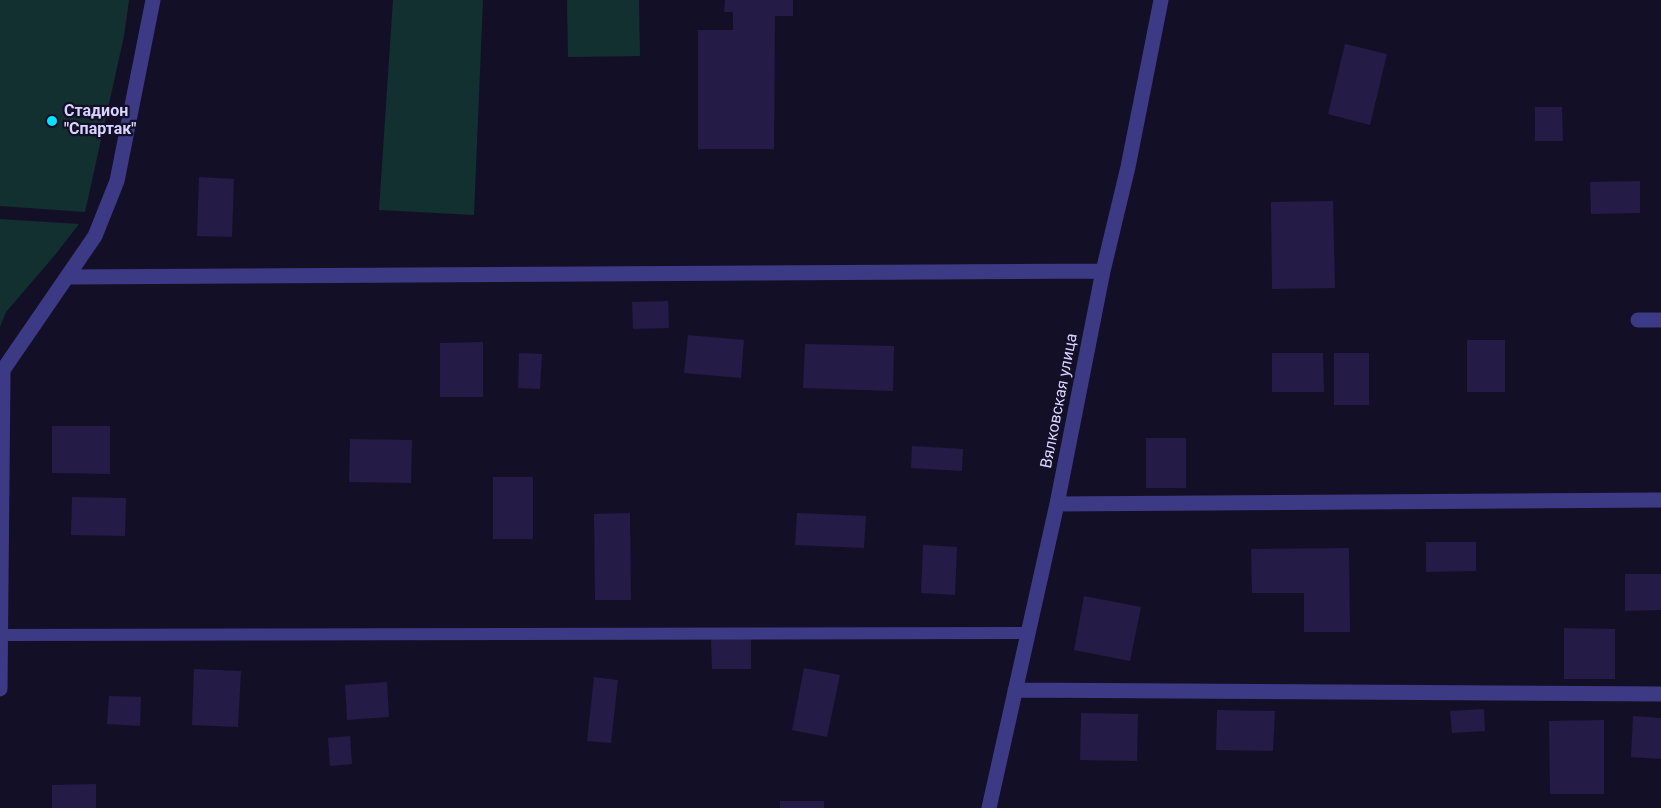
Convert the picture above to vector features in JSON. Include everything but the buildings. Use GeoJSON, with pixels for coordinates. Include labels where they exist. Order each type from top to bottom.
{"type":"FeatureCollection","features":[{"type":"Feature","properties":{"kind":"street"},"geometry":{"type":"LineString","coordinates":[[0,689],[3,370],[95,236],[117,181],[153,0]]}},
{"type":"Feature","properties":{"kind":"street","name":"Вялковская улица"},"geometry":{"type":"LineString","coordinates":[[989,808],[1057,504],[1103,271],[1128,167],[1161,0]]}},
{"type":"Feature","properties":{"kind":"street"},"geometry":{"type":"LineString","coordinates":[[68,277],[1103,271]]}},
{"type":"Feature","properties":{"kind":"street"},"geometry":{"type":"LineString","coordinates":[[1638,320],[1661,320]]}},
{"type":"Feature","properties":{"kind":"street"},"geometry":{"type":"LineString","coordinates":[[1057,504],[1661,500]]}},
{"type":"Feature","properties":{"kind":"street"},"geometry":{"type":"LineString","coordinates":[[1015,690],[1661,694]]}},
{"type":"Feature","properties":{"kind":"lane"},"geometry":{"type":"LineString","coordinates":[[1,635],[1028,633]]}},
{"type":"Feature","properties":{"kind":"green space","name":"Стадион \"Спартак\""},"geometry":{"type":"Polygon","coordinates":[[[0,0],[129,0],[124,36],[85,212],[0,206],[0,0]]]}},
{"type":"Feature","properties":{"kind":"green space"},"geometry":{"type":"Polygon","coordinates":[[[393,0],[483,0],[474,215],[379,210],[393,0]]]}},
{"type":"Feature","properties":{"kind":"green space"},"geometry":{"type":"Polygon","coordinates":[[[567,0],[639,0],[640,56],[568,57],[567,0]]]}},
{"type":"Feature","properties":{"kind":"green space"},"geometry":{"type":"Polygon","coordinates":[[[0,219],[79,224],[6,312],[0,327],[0,219]]]}},
{"type":"Feature","properties":{"kind":"place","name":"Стадион \"Спартак\""},"geometry":{"type":"Point","coordinates":[52,121]}}]}
